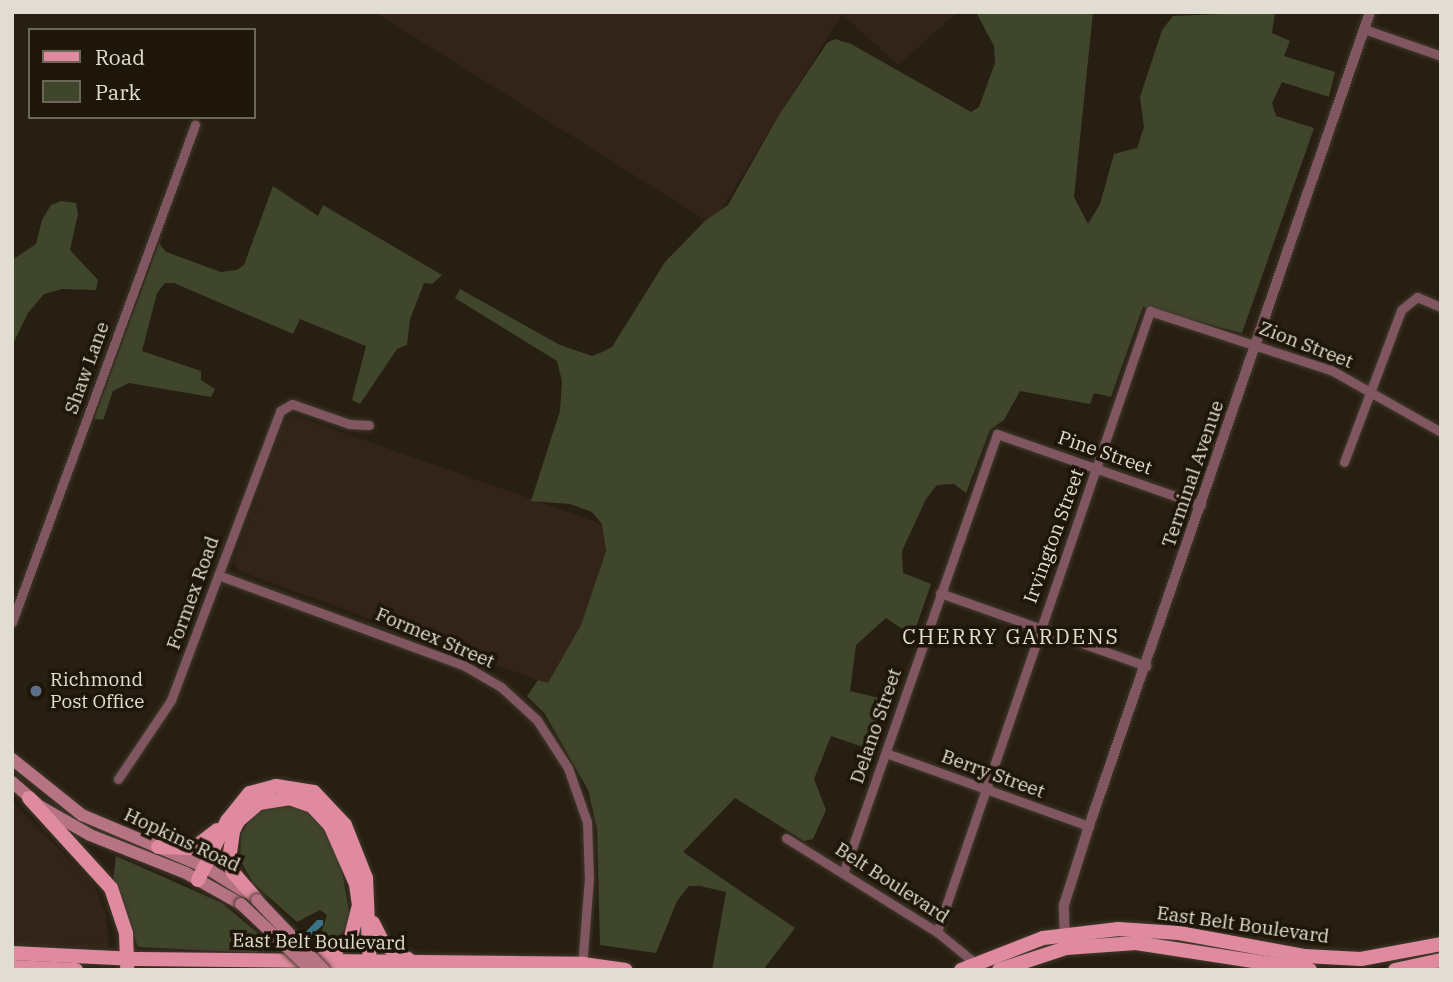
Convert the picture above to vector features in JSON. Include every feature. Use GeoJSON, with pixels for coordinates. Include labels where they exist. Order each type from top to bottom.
{"type":"FeatureCollection","features":[{"type":"Feature","properties":{"kind":"main road","name":"Hopkins Road"},"geometry":{"type":"LineString","coordinates":[[12,759],[82,815],[158,847],[201,873],[257,900],[316,967]]}},
{"type":"Feature","properties":{"kind":"main road","name":"Hopkins Road"},"geometry":{"type":"LineString","coordinates":[[12,782],[29,798],[90,835],[201,873],[316,967]]}},
{"type":"Feature","properties":{"kind":"main road"},"geometry":{"type":"LineString","coordinates":[[158,847],[187,850],[204,845],[250,793],[265,787],[295,786],[314,792],[335,810],[354,844],[364,902],[367,966]]}},
{"type":"Feature","properties":{"kind":"main road"},"geometry":{"type":"LineString","coordinates":[[29,798],[111,888],[126,933],[127,964]]}},
{"type":"Feature","properties":{"kind":"main road"},"geometry":{"type":"LineString","coordinates":[[257,900],[233,872],[229,860],[233,831],[238,821],[259,803],[289,798],[312,806],[330,825],[384,945],[415,962]]}},
{"type":"Feature","properties":{"kind":"main road"},"geometry":{"type":"LineString","coordinates":[[201,873],[231,814]]}},
{"type":"Feature","properties":{"kind":"main road"},"geometry":{"type":"LineString","coordinates":[[316,967],[349,941],[364,902]]}},
{"type":"Feature","properties":{"kind":"main road","name":"East Belt Boulevard"},"geometry":{"type":"LineString","coordinates":[[961,970],[975,963],[1118,929],[1212,939],[1361,964],[1441,944]]}},
{"type":"Feature","properties":{"kind":"main road"},"geometry":{"type":"LineString","coordinates":[[1212,939],[1231,957]]}},
{"type":"Feature","properties":{"kind":"main road","name":"East Belt Boulevard"},"geometry":{"type":"LineString","coordinates":[[999,970],[1065,941],[1136,943],[1310,970]]}},
{"type":"Feature","properties":{"kind":"main road","name":"East Belt Boulevard"},"geometry":{"type":"LineString","coordinates":[[12,953],[127,964],[316,967],[415,962],[626,970]]}},
{"type":"Feature","properties":{"kind":"main road"},"geometry":{"type":"LineString","coordinates":[[1395,970],[1441,960]]}},
{"type":"Feature","properties":{"kind":"main road"},"geometry":{"type":"LineString","coordinates":[[12,967],[76,970]]}},
{"type":"Feature","properties":{"kind":"street","name":"Terminal Avenue"},"geometry":{"type":"LineString","coordinates":[[1065,941],[1064,905],[1370,12]]}},
{"type":"Feature","properties":{"kind":"street"},"geometry":{"type":"LineString","coordinates":[[1364,29],[1441,57]]}},
{"type":"Feature","properties":{"kind":"street","name":"Shaw Lane"},"geometry":{"type":"LineString","coordinates":[[12,622],[194,125]]}},
{"type":"Feature","properties":{"kind":"street"},"geometry":{"type":"LineString","coordinates":[[1344,462],[1405,303],[1424,298],[1441,307]]}},
{"type":"Feature","properties":{"kind":"street","name":"Zion Street"},"geometry":{"type":"LineString","coordinates":[[1150,311],[1256,344],[1371,391],[1441,432]]}},
{"type":"Feature","properties":{"kind":"street","name":"Irvington Street"},"geometry":{"type":"LineString","coordinates":[[937,932],[1150,311]]}},
{"type":"Feature","properties":{"kind":"street","name":"Formex Road"},"geometry":{"type":"LineString","coordinates":[[118,779],[171,700],[282,408],[297,405],[349,424],[369,425]]}},
{"type":"Feature","properties":{"kind":"street","name":"Pine Street"},"geometry":{"type":"LineString","coordinates":[[997,434],[1201,505]]}},
{"type":"Feature","properties":{"kind":"street","name":"Delano Street"},"geometry":{"type":"LineString","coordinates":[[844,871],[997,434]]}},
{"type":"Feature","properties":{"kind":"street","name":"Formex Street"},"geometry":{"type":"LineString","coordinates":[[218,575],[465,666],[500,687],[537,720],[568,768],[587,822],[590,867],[582,967]]}},
{"type":"Feature","properties":{"kind":"street"},"geometry":{"type":"LineString","coordinates":[[940,593],[1146,666]]}},
{"type":"Feature","properties":{"kind":"street","name":"Berry Street"},"geometry":{"type":"LineString","coordinates":[[886,753],[1090,826]]}},
{"type":"Feature","properties":{"kind":"street","name":"Belt Boulevard"},"geometry":{"type":"LineString","coordinates":[[786,838],[844,871],[937,932],[975,963]]}},
{"type":"Feature","properties":{"kind":"shaded area"},"geometry":{"type":"Polygon","coordinates":[[[375,12],[958,12],[898,65],[842,14],[712,224],[375,12]]]}},
{"type":"Feature","properties":{"kind":"shaded area"},"geometry":{"type":"Polygon","coordinates":[[[293,415],[602,524],[606,551],[581,625],[548,684],[242,572],[233,563],[284,421],[293,415]]]}},
{"type":"Feature","properties":{"kind":"shaded area"},"geometry":{"type":"Polygon","coordinates":[[[12,802],[93,883],[106,914],[109,948],[12,944],[12,802]]]}},
{"type":"Feature","properties":{"kind":"green space"},"geometry":{"type":"Polygon","coordinates":[[[976,12],[1093,12],[1074,197],[1088,224],[1100,204],[1114,154],[1137,148],[1144,127],[1140,97],[1162,30],[1173,16],[1275,12],[1272,33],[1290,41],[1284,56],[1335,72],[1329,97],[1282,82],[1272,103],[1276,116],[1314,128],[1242,333],[1143,307],[1111,397],[1094,393],[1090,404],[1020,391],[1004,420],[990,430],[966,493],[954,484],[937,485],[926,499],[902,551],[903,573],[931,584],[913,636],[886,618],[856,645],[850,691],[891,701],[872,750],[831,736],[814,779],[826,810],[813,839],[804,841],[735,798],[683,852],[795,928],[763,970],[712,970],[726,892],[700,886],[689,886],[677,901],[656,953],[600,945],[597,829],[588,790],[545,714],[527,696],[538,680],[548,683],[581,625],[606,551],[602,524],[592,512],[570,504],[531,501],[560,411],[562,381],[557,361],[455,298],[460,289],[560,345],[592,356],[612,347],[665,262],[705,221],[728,205],[779,115],[827,43],[835,39],[851,44],[971,112],[979,107],[995,63],[994,46],[976,12]]]}},
{"type":"Feature","properties":{"kind":"green space"},"geometry":{"type":"Polygon","coordinates":[[[273,186],[318,216],[323,205],[442,275],[432,284],[424,283],[410,319],[407,345],[397,349],[360,404],[352,400],[366,346],[300,319],[293,334],[174,283],[165,283],[157,293],[142,351],[201,371],[201,380],[215,389],[211,397],[129,383],[113,391],[103,420],[94,419],[159,243],[166,252],[221,272],[237,270],[244,265],[273,186]]]}},
{"type":"Feature","properties":{"kind":"green space"},"geometry":{"type":"Polygon","coordinates":[[[61,201],[76,203],[78,214],[70,250],[98,280],[96,290],[62,289],[44,294],[28,313],[12,346],[12,260],[36,244],[42,220],[51,205],[61,201]]]}},
{"type":"Feature","properties":{"kind":"green space"},"geometry":{"type":"Polygon","coordinates":[[[283,805],[307,810],[323,824],[340,859],[351,923],[328,947],[320,947],[312,939],[322,931],[327,915],[320,910],[297,922],[254,884],[240,860],[241,835],[251,817],[267,806],[283,805]]]}},
{"type":"Feature","properties":{"kind":"green space"},"geometry":{"type":"Polygon","coordinates":[[[116,856],[222,903],[272,945],[256,953],[138,947],[113,882],[116,856]]]}},
{"type":"Feature","properties":{"kind":"water"},"geometry":{"type":"Polygon","coordinates":[[[317,920],[323,920],[323,925],[306,940],[304,934],[317,920]]]}},
{"type":"Feature","properties":{"kind":"place","name":"Richmond Post Office"},"geometry":{"type":"Point","coordinates":[36,691]}},
{"type":"Feature","properties":{"kind":"district","name":"CHERRY GARDENS"},"geometry":{"type":"Point","coordinates":[1011,636]}}]}
